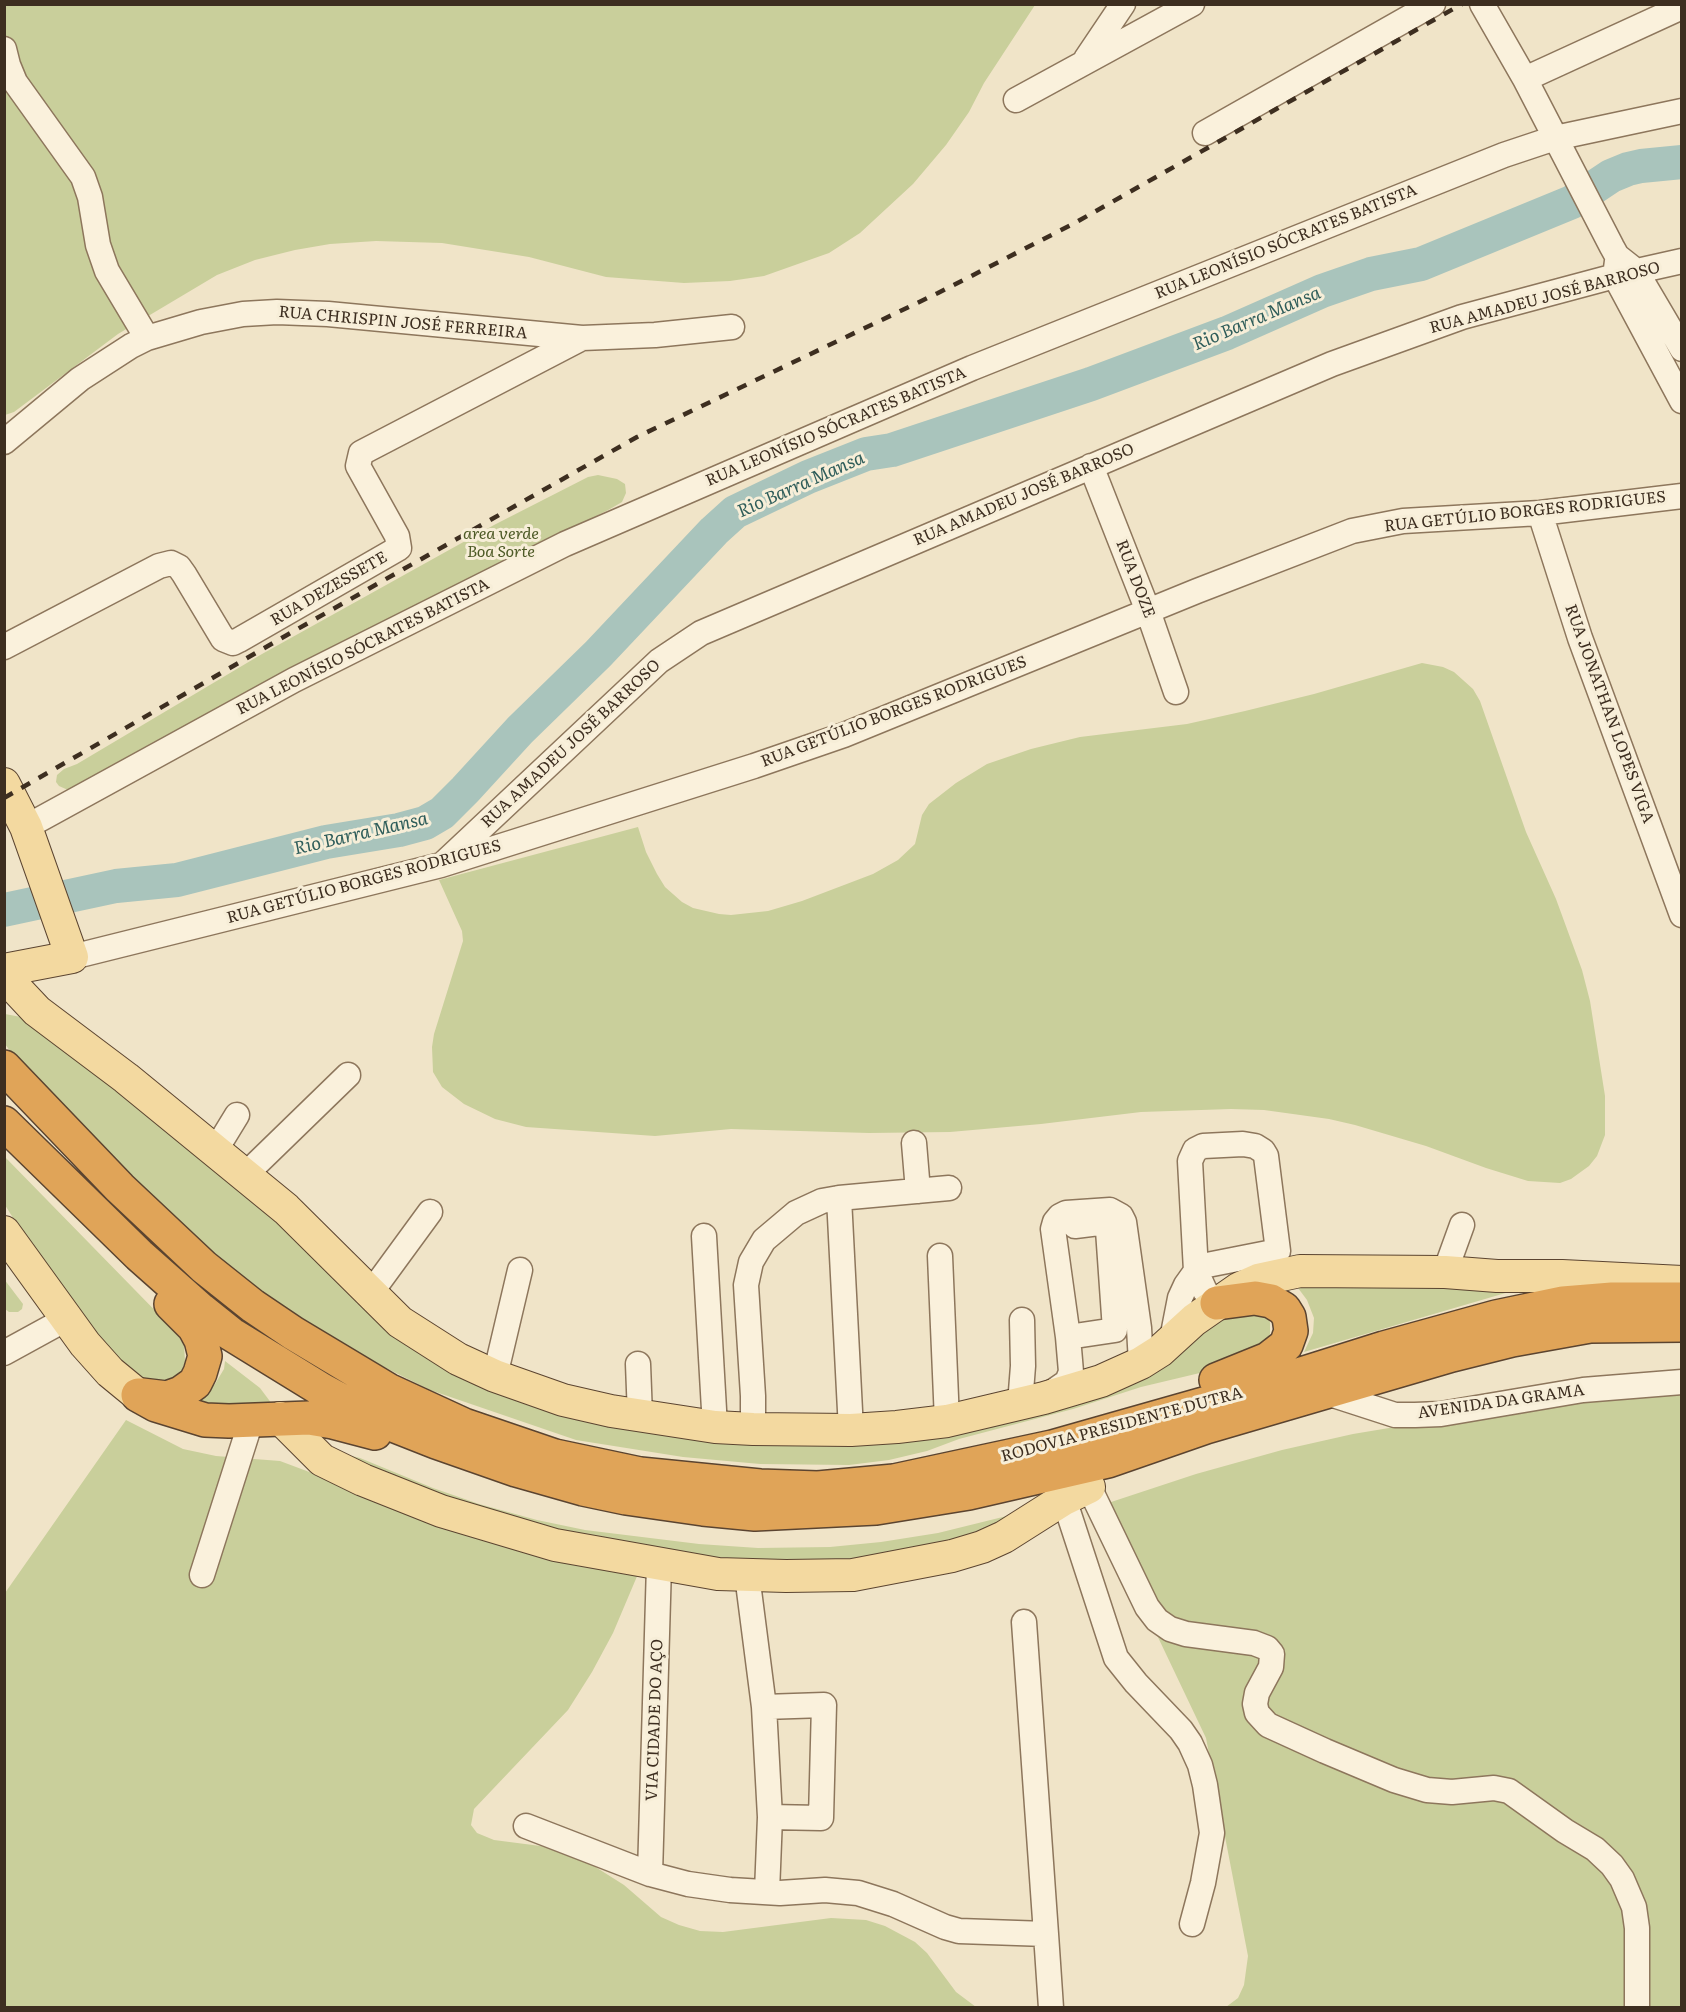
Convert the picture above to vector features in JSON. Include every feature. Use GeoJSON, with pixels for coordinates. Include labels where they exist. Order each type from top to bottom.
{"type":"FeatureCollection","features":[{"type":"Feature","properties":{"kind":"highway","name":"RODOVIA PRESIDENTE DUTRA"},"geometry":{"type":"LineString","coordinates":[[4,1067],[120,1188],[212,1273],[293,1333],[388,1390],[464,1425],[555,1456],[640,1474],[760,1486],[818,1488],[894,1481],[1052,1448],[1235,1395],[1384,1348],[1496,1317],[1563,1303],[1602,1299],[1682,1299]]}},
{"type":"Feature","properties":{"kind":"highway","name":"RODOVIA PRESIDENTE DUTRA"},"geometry":{"type":"LineString","coordinates":[[4,1124],[139,1255],[201,1310],[231,1334],[322,1390],[370,1416],[435,1442],[516,1470],[583,1489],[626,1498],[703,1509],[755,1514],[876,1508],[969,1493],[1108,1461],[1206,1427],[1512,1340],[1590,1326],[1682,1325]]}},
{"type":"Feature","properties":{"kind":"highway"},"geometry":{"type":"LineString","coordinates":[[4,1142],[195,1327],[205,1356],[195,1383],[181,1393],[167,1398],[138,1395]]}},
{"type":"Feature","properties":{"kind":"highway"},"geometry":{"type":"LineString","coordinates":[[424,1408],[624,1455],[711,1467],[797,1474],[883,1469],[1010,1444],[1123,1410],[1231,1375],[1268,1359],[1286,1345],[1291,1331],[1289,1317],[1278,1305],[1255,1298],[1217,1303]]}},
{"type":"Feature","properties":{"kind":"highway"},"geometry":{"type":"LineString","coordinates":[[138,1395],[156,1405],[205,1420],[309,1418],[363,1429],[512,1483],[603,1507],[703,1509]]}},
{"type":"Feature","properties":{"kind":"highway"},"geometry":{"type":"LineString","coordinates":[[1076,1493],[1100,1478],[1176,1453],[1206,1427]]}},
{"type":"Feature","properties":{"kind":"main road"},"geometry":{"type":"LineString","coordinates":[[4,784],[26,826],[67,943],[4,970]]}},
{"type":"Feature","properties":{"kind":"main road"},"geometry":{"type":"LineString","coordinates":[[4,976],[37,1011],[126,1078],[286,1209],[400,1322],[471,1366],[495,1376],[563,1400],[640,1416],[753,1430],[851,1430],[947,1421],[1032,1401],[1101,1381],[1141,1363],[1160,1351],[1217,1303],[1289,1261],[1497,1276],[1562,1276],[1682,1282]]}},
{"type":"Feature","properties":{"kind":"main road"},"geometry":{"type":"LineString","coordinates":[[4,1232],[85,1344],[110,1372],[138,1395]]}},
{"type":"Feature","properties":{"kind":"main road"},"geometry":{"type":"LineString","coordinates":[[266,1420],[322,1460],[363,1480],[431,1507],[555,1545],[718,1574],[853,1575],[952,1556],[982,1547],[1004,1537],[1076,1493]]}},
{"type":"Feature","properties":{"kind":"street"},"geometry":{"type":"LineString","coordinates":[[1085,61],[1123,4]]}},
{"type":"Feature","properties":{"kind":"street"},"geometry":{"type":"LineString","coordinates":[[1016,100],[1192,4]]}},
{"type":"Feature","properties":{"kind":"street"},"geometry":{"type":"LineString","coordinates":[[1205,133],[1433,4]]}},
{"type":"Feature","properties":{"kind":"street"},"geometry":{"type":"LineString","coordinates":[[1482,4],[1525,79],[1620,262],[1682,401]]}},
{"type":"Feature","properties":{"kind":"street"},"geometry":{"type":"LineString","coordinates":[[1525,79],[1682,7]]}},
{"type":"Feature","properties":{"kind":"street"},"geometry":{"type":"LineString","coordinates":[[4,49],[15,82],[83,177],[90,197],[98,245],[107,271],[147,338]]}},
{"type":"Feature","properties":{"kind":"street","name":"RUA LEONÍSIO SÓCRATES BATISTA"},"geometry":{"type":"LineString","coordinates":[[26,826],[294,680],[565,544],[972,368],[1493,159],[1555,138],[1682,111]]}},
{"type":"Feature","properties":{"kind":"street","name":"RUA AMADEU JOSÉ BARROSO"},"geometry":{"type":"LineString","coordinates":[[441,865],[659,661],[701,633],[1332,364],[1620,262],[1682,261]]}},
{"type":"Feature","properties":{"kind":"street"},"geometry":{"type":"LineString","coordinates":[[1620,262],[1682,350]]}},
{"type":"Feature","properties":{"kind":"street","name":"RUA CHRISPIN JOSÉ FERREIRA"},"geometry":{"type":"LineString","coordinates":[[4,442],[53,399],[80,379],[147,338],[201,322],[243,315],[277,312],[328,314],[582,338],[655,335],[732,327]]}},
{"type":"Feature","properties":{"kind":"street"},"geometry":{"type":"LineString","coordinates":[[526,332],[533,364]]}},
{"type":"Feature","properties":{"kind":"street","name":"RUA DEZESSETE"},"geometry":{"type":"LineString","coordinates":[[4,647],[165,564],[175,565],[184,574],[223,639],[229,642],[239,640],[399,548],[397,536],[358,466],[361,453],[582,338]]}},
{"type":"Feature","properties":{"kind":"street","name":"RUA DOZE"},"geometry":{"type":"LineString","coordinates":[[1090,466],[1148,611],[1176,692]]}},
{"type":"Feature","properties":{"kind":"street","name":"RUA GETÚLIO BORGES RODRIGUES"},"geometry":{"type":"LineString","coordinates":[[67,943],[441,865],[732,773],[844,735],[1352,531],[1403,521],[1540,513],[1682,496]]}},
{"type":"Feature","properties":{"kind":"street","name":"RUA JONATHAN LOPES VIGA"},"geometry":{"type":"LineString","coordinates":[[1540,513],[1581,638],[1682,915]]}},
{"type":"Feature","properties":{"kind":"street"},"geometry":{"type":"LineString","coordinates":[[244,1176],[348,1075]]}},
{"type":"Feature","properties":{"kind":"street"},"geometry":{"type":"LineString","coordinates":[[215,1151],[237,1115]]}},
{"type":"Feature","properties":{"kind":"street"},"geometry":{"type":"LineString","coordinates":[[914,1143],[918,1191]]}},
{"type":"Feature","properties":{"kind":"street"},"geometry":{"type":"LineString","coordinates":[[1197,1269],[1289,1261],[1266,1156],[1255,1146],[1243,1144],[1203,1146],[1195,1150],[1190,1161],[1197,1269],[1205,1290],[1217,1303]]}},
{"type":"Feature","properties":{"kind":"street"},"geometry":{"type":"LineString","coordinates":[[753,1430],[746,1292],[751,1262],[764,1240],[789,1217],[812,1205],[839,1198],[949,1188]]}},
{"type":"Feature","properties":{"kind":"street"},"geometry":{"type":"LineString","coordinates":[[839,1198],[851,1430]]}},
{"type":"Feature","properties":{"kind":"street"},"geometry":{"type":"LineString","coordinates":[[1022,1320],[1023,1366],[1032,1401],[1067,1382],[1071,1365],[1053,1229],[1055,1222],[1066,1213],[1110,1210],[1124,1222],[1140,1328],[1141,1363]]}},
{"type":"Feature","properties":{"kind":"street"},"geometry":{"type":"LineString","coordinates":[[370,1294],[430,1212]]}},
{"type":"Feature","properties":{"kind":"street"},"geometry":{"type":"LineString","coordinates":[[1061,1294],[1063,1272],[1060,1233],[1062,1228],[1103,1224],[1108,1230],[1115,1330]]}},
{"type":"Feature","properties":{"kind":"street"},"geometry":{"type":"LineString","coordinates":[[1445,1272],[1462,1224]]}},
{"type":"Feature","properties":{"kind":"street"},"geometry":{"type":"LineString","coordinates":[[704,1236],[715,1427]]}},
{"type":"Feature","properties":{"kind":"street"},"geometry":{"type":"LineString","coordinates":[[940,1256],[947,1421]]}},
{"type":"Feature","properties":{"kind":"street"},"geometry":{"type":"LineString","coordinates":[[1172,1339],[1180,1298],[1197,1269]]}},
{"type":"Feature","properties":{"kind":"street"},"geometry":{"type":"LineString","coordinates":[[495,1376],[520,1270]]}},
{"type":"Feature","properties":{"kind":"street"},"geometry":{"type":"LineString","coordinates":[[4,1353],[66,1319]]}},
{"type":"Feature","properties":{"kind":"street"},"geometry":{"type":"LineString","coordinates":[[1068,1337],[1140,1328]]}},
{"type":"Feature","properties":{"kind":"street"},"geometry":{"type":"LineString","coordinates":[[638,1364],[640,1416]]}},
{"type":"Feature","properties":{"kind":"street","name":"AVENIDA DA GRAMA"},"geometry":{"type":"LineString","coordinates":[[1324,1392],[1395,1415],[1415,1415],[1441,1414],[1582,1390],[1682,1382]]}},
{"type":"Feature","properties":{"kind":"street"},"geometry":{"type":"LineString","coordinates":[[202,1575],[266,1420]]}},
{"type":"Feature","properties":{"kind":"street"},"geometry":{"type":"LineString","coordinates":[[1076,1493],[1116,1658],[1136,1683],[1181,1730],[1200,1765],[1212,1833],[1206,1869],[1192,1924]]}},
{"type":"Feature","properties":{"kind":"street"},"geometry":{"type":"LineString","coordinates":[[1076,1493],[1156,1620],[1170,1629],[1186,1634],[1254,1643],[1267,1648],[1272,1654],[1271,1667],[1257,1693],[1255,1704],[1257,1713],[1269,1725],[1325,1752],[1394,1780],[1427,1790],[1452,1792],[1494,1788],[1509,1791],[1565,1831],[1595,1849],[1612,1865],[1622,1879],[1634,1906],[1637,1928],[1637,2007]]}},
{"type":"Feature","properties":{"kind":"street","name":"VIA CIDADE DO AÇO"},"geometry":{"type":"LineString","coordinates":[[650,1874],[659,1565]]}},
{"type":"Feature","properties":{"kind":"street"},"geometry":{"type":"LineString","coordinates":[[747,1575],[764,1707],[770,1817],[767,1892]]}},
{"type":"Feature","properties":{"kind":"street"},"geometry":{"type":"LineString","coordinates":[[1024,1622],[1051,2007]]}},
{"type":"Feature","properties":{"kind":"street"},"geometry":{"type":"LineString","coordinates":[[764,1707],[824,1705],[821,1818],[770,1817]]}},
{"type":"Feature","properties":{"kind":"street"},"geometry":{"type":"LineString","coordinates":[[526,1826],[650,1874],[706,1888],[767,1892],[825,1890],[858,1893],[893,1904],[959,1931],[1046,1934]]}},
{"type":"Feature","properties":{"kind":"green space"},"geometry":{"type":"Polygon","coordinates":[[[5,5],[1035,5],[946,145],[913,184],[860,233],[829,253],[764,276],[730,281],[684,283],[606,277],[529,257],[442,243],[376,241],[330,244],[295,250],[255,260],[217,275],[118,334],[14,412],[5,415],[5,5]]]}},
{"type":"Feature","properties":{"kind":"green space","name":"area verde Boa Sorte"},"geometry":{"type":"Polygon","coordinates":[[[598,475],[617,479],[625,484],[626,493],[622,502],[267,685],[75,790],[68,790],[56,782],[57,775],[64,769],[77,764],[262,654],[494,525],[588,477],[598,475]]]}},
{"type":"Feature","properties":{"kind":"green space"},"geometry":{"type":"Polygon","coordinates":[[[1422,663],[1443,667],[1454,672],[1473,689],[1480,701],[1526,832],[1556,899],[1582,970],[1590,1001],[1605,1096],[1605,1135],[1597,1156],[1589,1166],[1571,1179],[1560,1183],[1528,1181],[1426,1146],[1355,1125],[1264,1110],[1141,1112],[950,1132],[869,1133],[731,1129],[655,1136],[526,1127],[495,1119],[464,1104],[442,1087],[433,1072],[434,1034],[463,941],[462,931],[439,880],[638,827],[646,852],[657,874],[665,887],[682,902],[693,908],[719,914],[768,911],[802,901],[873,874],[898,860],[915,844],[922,815],[929,804],[956,783],[987,764],[1031,749],[1080,737],[1187,724],[1245,711],[1422,663]]]}},
{"type":"Feature","properties":{"kind":"green space"},"geometry":{"type":"Polygon","coordinates":[[[5,1014],[21,1017],[36,1028],[491,1390],[527,1405],[561,1413],[749,1443],[785,1446],[884,1440],[1194,1334],[1238,1307],[1269,1317],[1270,1334],[1265,1344],[1225,1367],[1141,1387],[1073,1409],[889,1460],[849,1465],[760,1464],[683,1457],[576,1440],[430,1390],[362,1356],[263,1294],[154,1202],[20,1065],[5,1044],[5,1014]]]}},
{"type":"Feature","properties":{"kind":"green space"},"geometry":{"type":"Polygon","coordinates":[[[4,1156],[177,1333],[184,1346],[185,1361],[181,1373],[171,1385],[126,1375],[23,1234],[5,1205],[4,1156]]]}},
{"type":"Feature","properties":{"kind":"green space"},"geometry":{"type":"Polygon","coordinates":[[[4,1279],[23,1304],[22,1309],[18,1312],[9,1312],[5,1309],[4,1279]]]}},
{"type":"Feature","properties":{"kind":"green space"},"geometry":{"type":"Polygon","coordinates":[[[1295,1284],[1389,1288],[1526,1287],[1304,1352],[1313,1333],[1314,1318],[1307,1300],[1295,1284]]]}},
{"type":"Feature","properties":{"kind":"green space"},"geometry":{"type":"Polygon","coordinates":[[[225,1361],[260,1388],[275,1408],[264,1410],[189,1402],[207,1392],[215,1384],[224,1369],[225,1361]]]}},
{"type":"Feature","properties":{"kind":"green space"},"geometry":{"type":"Polygon","coordinates":[[[1681,1394],[1681,2007],[1226,2007],[1238,1998],[1244,1985],[1248,1956],[1206,1738],[1096,1507],[1196,1474],[1282,1450],[1353,1434],[1589,1399],[1681,1394]]]}},
{"type":"Feature","properties":{"kind":"green space"},"geometry":{"type":"Polygon","coordinates":[[[126,1420],[183,1449],[216,1456],[280,1461],[320,1476],[638,1574],[613,1633],[568,1710],[474,1809],[471,1825],[477,1833],[494,1840],[556,1848],[586,1861],[624,1885],[661,1917],[700,1931],[723,1932],[831,1918],[866,1920],[885,1926],[915,1942],[927,1953],[956,1992],[976,2007],[5,2008],[5,1593],[126,1420]]]}},
{"type":"Feature","properties":{"kind":"green space"},"geometry":{"type":"Polygon","coordinates":[[[326,1450],[360,1458],[433,1488],[537,1520],[585,1530],[699,1544],[758,1548],[830,1547],[881,1542],[938,1533],[1023,1512],[1011,1523],[903,1559],[713,1561],[479,1515],[326,1450]]]}},
{"type":"Feature","properties":{"kind":"waterway","name":"Rio Barra Mansa"},"geometry":{"type":"LineString","coordinates":[[4,910],[116,886],[177,880],[326,842],[399,830],[425,823],[442,813],[465,790],[520,730],[598,654],[714,531],[735,512],[808,477],[866,454],[892,450],[1091,384],[1227,333],[1322,291],[1371,274],[1421,264],[1572,202],[1611,176],[1628,169],[1682,162]]}},
{"type":"Feature","properties":{"kind":"railway"},"geometry":{"type":"LineString","coordinates":[[4,798],[637,437],[938,293],[1073,224],[1462,4]]}}]}
